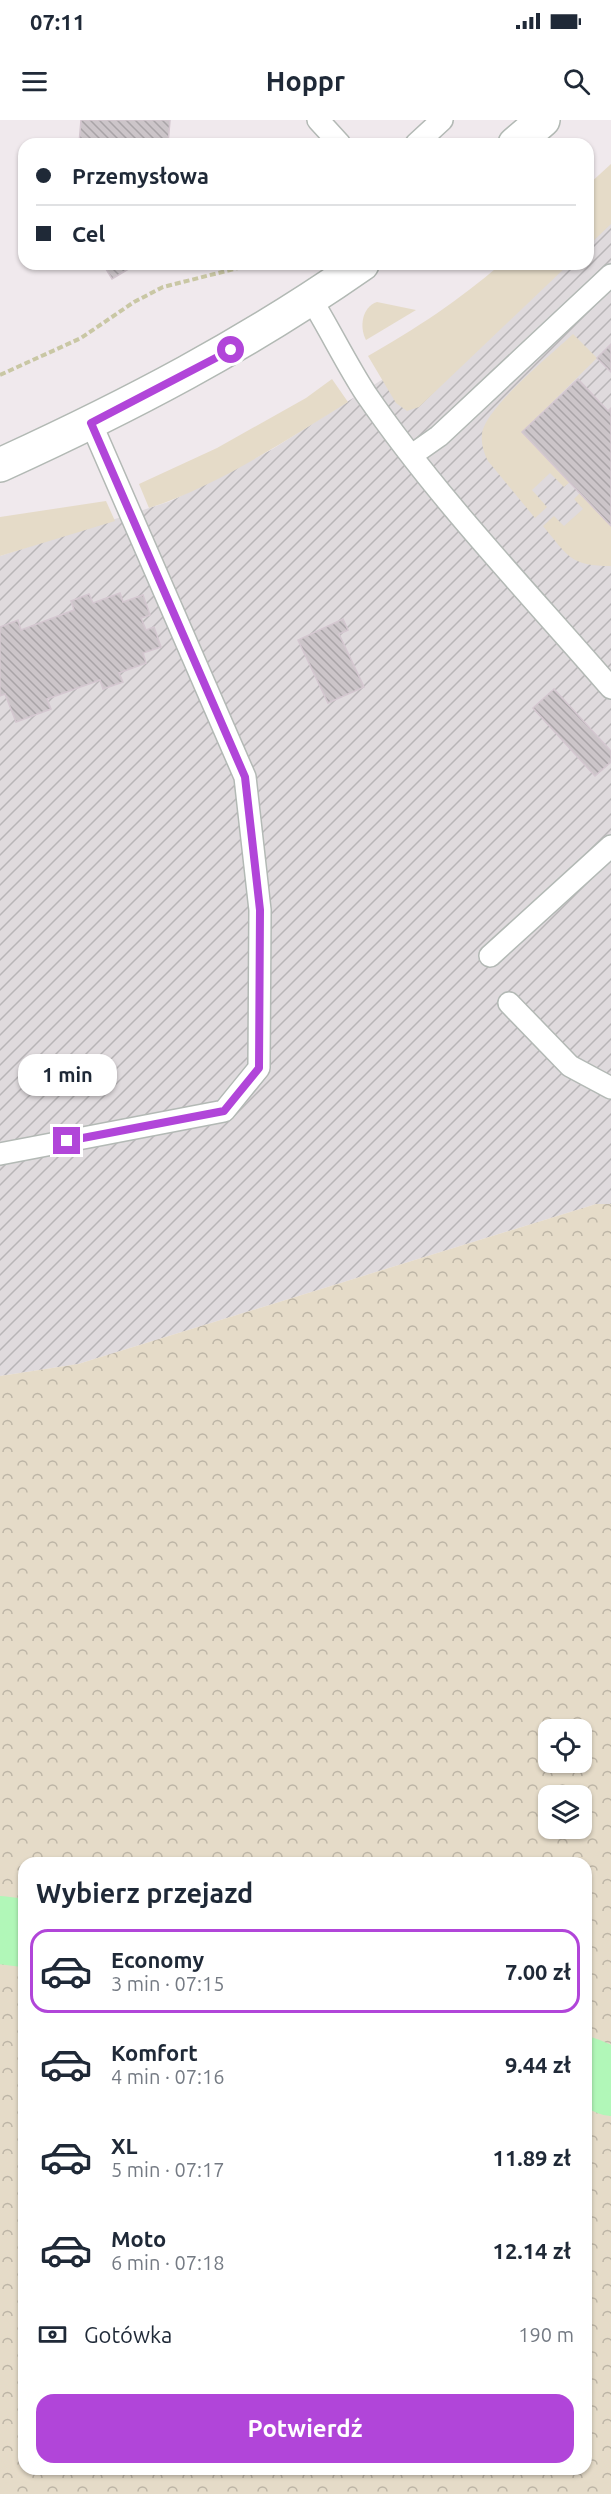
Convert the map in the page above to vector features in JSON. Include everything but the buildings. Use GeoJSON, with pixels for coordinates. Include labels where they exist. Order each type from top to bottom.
{"type":"FeatureCollection","features":[{"type":"Feature","properties":{"kind":"street"},"geometry":{"type":"LineString","coordinates":[[523,138],[543,120]]}},
{"type":"Feature","properties":{"kind":"street"},"geometry":{"type":"LineString","coordinates":[[0,465],[91,423],[231,350],[354,270]]}},
{"type":"Feature","properties":{"kind":"lane"},"geometry":{"type":"LineString","coordinates":[[318,120],[334,138]]}},
{"type":"Feature","properties":{"kind":"lane"},"geometry":{"type":"LineString","coordinates":[[422,138],[442,120]]}},
{"type":"Feature","properties":{"kind":"lane"},"geometry":{"type":"LineString","coordinates":[[412,454],[438,436],[611,275]]}},
{"type":"Feature","properties":{"kind":"lane"},"geometry":{"type":"LineString","coordinates":[[311,299],[365,392],[439,490],[611,688]]}},
{"type":"Feature","properties":{"kind":"lane"},"geometry":{"type":"LineString","coordinates":[[0,1154],[224,1111],[259,1068],[260,910],[245,777],[91,423]]}},
{"type":"Feature","properties":{"kind":"lane"},"geometry":{"type":"LineString","coordinates":[[490,957],[610,847]]}},
{"type":"Feature","properties":{"kind":"lane"},"geometry":{"type":"LineString","coordinates":[[509,1003],[570,1066],[611,1088]]}},
{"type":"Feature","properties":{"kind":"path"},"geometry":{"type":"LineString","coordinates":[[0,375],[81,338],[134,302],[163,287],[230,270]]}},
{"type":"Feature","properties":{"kind":"shaded area"},"geometry":{"type":"Polygon","coordinates":[[[611,203],[611,1204],[596,1204],[78,1364],[0,1376],[0,556],[171,501],[271,450],[410,362],[532,270],[594,270],[594,218],[611,203]]]}},
{"type":"Feature","properties":{"kind":"green space"},"geometry":{"type":"Polygon","coordinates":[[[611,164],[611,224],[594,240],[594,180],[611,164]]]}},
{"type":"Feature","properties":{"kind":"green space"},"geometry":{"type":"Polygon","coordinates":[[[494,270],[563,270],[419,407],[407,411],[396,403],[368,356],[469,290],[494,270]]]}},
{"type":"Feature","properties":{"kind":"green space"},"geometry":{"type":"Polygon","coordinates":[[[377,302],[416,310],[366,340],[362,324],[363,318],[368,308],[377,302]]]}},
{"type":"Feature","properties":{"kind":"green space"},"geometry":{"type":"Polygon","coordinates":[[[573,334],[597,358],[522,432],[570,482],[564,487],[550,473],[532,490],[547,507],[535,518],[488,461],[483,448],[482,434],[486,423],[507,396],[573,334]]]}},
{"type":"Feature","properties":{"kind":"green space"},"geometry":{"type":"Polygon","coordinates":[[[332,379],[348,402],[226,475],[175,499],[149,508],[139,484],[217,448],[306,398],[332,379]]]}},
{"type":"Feature","properties":{"kind":"green space"},"geometry":{"type":"Polygon","coordinates":[[[580,493],[611,526],[611,566],[587,564],[571,557],[543,526],[554,516],[564,526],[583,509],[574,499],[580,493]]]}},
{"type":"Feature","properties":{"kind":"green space"},"geometry":{"type":"Polygon","coordinates":[[[106,501],[115,521],[0,556],[0,517],[106,501]]]}},
{"type":"Feature","properties":{"kind":"green space"},"geometry":{"type":"Polygon","coordinates":[[[596,1204],[611,1204],[611,2494],[0,2494],[0,1376],[78,1364],[596,1204]]]}},
{"type":"Feature","properties":{"kind":"waterway"},"geometry":{"type":"LineString","coordinates":[[0,1930],[18,1932]]}},
{"type":"Feature","properties":{"kind":"waterway"},"geometry":{"type":"LineString","coordinates":[[592,2074],[611,2082]]}},
{"type":"Feature","properties":{"kind":"route"},"geometry":{"type":"LineString","coordinates":[[67,1141],[224,1111],[259,1068],[260,910],[245,777],[91,423],[231,350]]}}]}
